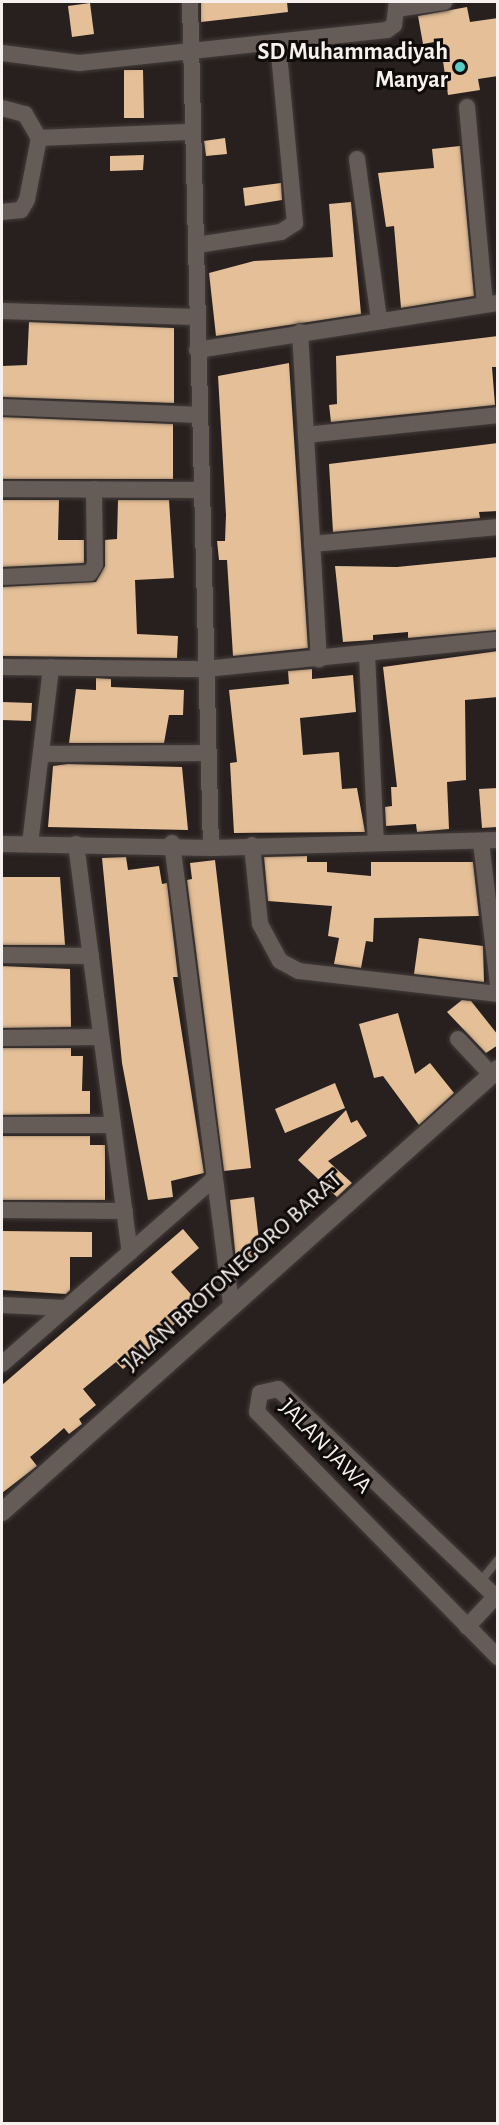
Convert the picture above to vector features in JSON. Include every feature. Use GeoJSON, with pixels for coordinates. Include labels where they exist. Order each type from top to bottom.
{"type":"FeatureCollection","features":[{"type":"Feature","properties":{"kind":"main road","name":"JALAN BROTONEGORO BARAT"},"geometry":{"type":"LineString","coordinates":[[2,1512],[494,1072]]}},
{"type":"Feature","properties":{"kind":"street"},"geometry":{"type":"LineString","coordinates":[[190,2],[188,55],[197,245],[196,317],[205,753],[211,848]]}},
{"type":"Feature","properties":{"kind":"street"},"geometry":{"type":"LineString","coordinates":[[2,53],[79,63],[188,55],[387,30],[394,25],[397,5],[444,2]]}},
{"type":"Feature","properties":{"kind":"street"},"geometry":{"type":"LineString","coordinates":[[197,245],[281,232],[295,223],[278,44]]}},
{"type":"Feature","properties":{"kind":"street"},"geometry":{"type":"LineString","coordinates":[[197,350],[379,319],[491,303],[467,107]]}},
{"type":"Feature","properties":{"kind":"street"},"geometry":{"type":"LineString","coordinates":[[2,108],[25,114],[39,138],[27,200],[21,210],[2,212]]}},
{"type":"Feature","properties":{"kind":"street"},"geometry":{"type":"LineString","coordinates":[[39,138],[191,132]]}},
{"type":"Feature","properties":{"kind":"street"},"geometry":{"type":"LineString","coordinates":[[357,159],[379,319]]}},
{"type":"Feature","properties":{"kind":"street"},"geometry":{"type":"LineString","coordinates":[[2,311],[196,317]]}},
{"type":"Feature","properties":{"kind":"street"},"geometry":{"type":"LineString","coordinates":[[300,332],[319,659]]}},
{"type":"Feature","properties":{"kind":"street"},"geometry":{"type":"LineString","coordinates":[[2,407],[199,416]]}},
{"type":"Feature","properties":{"kind":"street"},"geometry":{"type":"LineString","coordinates":[[306,435],[498,415]]}},
{"type":"Feature","properties":{"kind":"street"},"geometry":{"type":"LineString","coordinates":[[2,489],[201,490]]}},
{"type":"Feature","properties":{"kind":"street"},"geometry":{"type":"LineString","coordinates":[[2,577],[90,573],[95,565],[94,489]]}},
{"type":"Feature","properties":{"kind":"street"},"geometry":{"type":"LineString","coordinates":[[312,544],[498,527]]}},
{"type":"Feature","properties":{"kind":"street"},"geometry":{"type":"LineString","coordinates":[[2,667],[205,669],[367,655],[498,640]]}},
{"type":"Feature","properties":{"kind":"street"},"geometry":{"type":"LineString","coordinates":[[367,655],[376,843]]}},
{"type":"Feature","properties":{"kind":"street"},"geometry":{"type":"LineString","coordinates":[[30,844],[51,667]]}},
{"type":"Feature","properties":{"kind":"street"},"geometry":{"type":"LineString","coordinates":[[41,754],[205,753]]}},
{"type":"Feature","properties":{"kind":"street"},"geometry":{"type":"LineString","coordinates":[[2,844],[172,843],[211,848],[252,845],[489,841],[498,985]]}},
{"type":"Feature","properties":{"kind":"street"},"geometry":{"type":"LineString","coordinates":[[172,843],[213,1179],[231,1305]]}},
{"type":"Feature","properties":{"kind":"street"},"geometry":{"type":"LineString","coordinates":[[76,844],[130,1252]]}},
{"type":"Feature","properties":{"kind":"street"},"geometry":{"type":"LineString","coordinates":[[252,845],[260,924],[280,961],[299,971],[498,994]]}},
{"type":"Feature","properties":{"kind":"street"},"geometry":{"type":"LineString","coordinates":[[2,955],[91,956]]}},
{"type":"Feature","properties":{"kind":"street"},"geometry":{"type":"LineString","coordinates":[[2,1038],[101,1037]]}},
{"type":"Feature","properties":{"kind":"street"},"geometry":{"type":"LineString","coordinates":[[458,1039],[494,1072]]}},
{"type":"Feature","properties":{"kind":"street"},"geometry":{"type":"LineString","coordinates":[[2,1125],[113,1125]]}},
{"type":"Feature","properties":{"kind":"street"},"geometry":{"type":"LineString","coordinates":[[2,1364],[213,1179]]}},
{"type":"Feature","properties":{"kind":"street"},"geometry":{"type":"LineString","coordinates":[[2,1210],[125,1211]]}},
{"type":"Feature","properties":{"kind":"street"},"geometry":{"type":"LineString","coordinates":[[2,1305],[66,1308]]}},
{"type":"Feature","properties":{"kind":"street","name":"JALAN JAWA"},"geometry":{"type":"LineString","coordinates":[[496,1598],[278,1389],[260,1393],[257,1412],[498,1657]]}},
{"type":"Feature","properties":{"kind":"street"},"geometry":{"type":"LineString","coordinates":[[467,1627],[496,1598]]}},
{"type":"Feature","properties":{"kind":"lane"},"geometry":{"type":"LineString","coordinates":[[480,1582],[498,1560]]}},
{"type":"Feature","properties":{"kind":"building"},"geometry":{"type":"Polygon","coordinates":[[[287,2],[288,12],[201,22],[201,3],[287,2]]]}},
{"type":"Feature","properties":{"kind":"building"},"geometry":{"type":"Polygon","coordinates":[[[90,3],[94,34],[72,37],[68,6],[90,3]]]}},
{"type":"Feature","properties":{"kind":"building","name":"SD Muhammadiyah Manyar"},"geometry":{"type":"Polygon","coordinates":[[[467,7],[470,22],[498,18],[498,76],[478,79],[480,90],[448,95],[440,41],[423,44],[418,16],[467,7]]]}},
{"type":"Feature","properties":{"kind":"building"},"geometry":{"type":"Polygon","coordinates":[[[124,70],[143,70],[144,118],[124,118],[124,70]]]}},
{"type":"Feature","properties":{"kind":"building"},"geometry":{"type":"Polygon","coordinates":[[[225,138],[227,154],[206,156],[204,141],[225,138]]]}},
{"type":"Feature","properties":{"kind":"building"},"geometry":{"type":"Polygon","coordinates":[[[460,146],[474,296],[401,308],[394,226],[386,227],[378,173],[434,168],[432,149],[460,146]]]}},
{"type":"Feature","properties":{"kind":"building"},"geometry":{"type":"Polygon","coordinates":[[[144,155],[143,170],[110,171],[110,156],[144,155]]]}},
{"type":"Feature","properties":{"kind":"building"},"geometry":{"type":"Polygon","coordinates":[[[281,183],[282,200],[245,206],[243,188],[281,183]]]}},
{"type":"Feature","properties":{"kind":"building"},"geometry":{"type":"Polygon","coordinates":[[[351,202],[361,314],[216,336],[209,273],[254,261],[333,257],[329,204],[351,202]]]}},
{"type":"Feature","properties":{"kind":"building"},"geometry":{"type":"Polygon","coordinates":[[[29,322],[174,328],[174,403],[2,397],[2,366],[27,365],[29,322]]]}},
{"type":"Feature","properties":{"kind":"building"},"geometry":{"type":"Polygon","coordinates":[[[498,336],[498,367],[492,367],[495,405],[331,422],[329,405],[337,404],[336,356],[498,336]]]}},
{"type":"Feature","properties":{"kind":"building"},"geometry":{"type":"Polygon","coordinates":[[[289,363],[308,648],[233,656],[227,560],[219,560],[217,541],[225,541],[226,515],[218,376],[289,363]]]}},
{"type":"Feature","properties":{"kind":"building"},"geometry":{"type":"Polygon","coordinates":[[[2,417],[173,424],[173,479],[2,479],[2,417]]]}},
{"type":"Feature","properties":{"kind":"building"},"geometry":{"type":"Polygon","coordinates":[[[498,443],[498,511],[479,512],[480,518],[333,532],[329,464],[498,443]]]}},
{"type":"Feature","properties":{"kind":"building"},"geometry":{"type":"Polygon","coordinates":[[[2,500],[59,500],[58,540],[84,540],[84,563],[2,567],[2,500]]]}},
{"type":"Feature","properties":{"kind":"building"},"geometry":{"type":"Polygon","coordinates":[[[118,500],[169,500],[174,578],[135,580],[137,634],[178,636],[177,658],[2,656],[2,587],[96,582],[105,566],[105,540],[117,539],[118,500]]]}},
{"type":"Feature","properties":{"kind":"building"},"geometry":{"type":"Polygon","coordinates":[[[498,557],[498,630],[408,638],[408,632],[373,635],[373,640],[343,642],[335,566],[397,567],[498,557]]]}},
{"type":"Feature","properties":{"kind":"building"},"geometry":{"type":"Polygon","coordinates":[[[498,651],[498,697],[465,700],[466,780],[447,782],[449,829],[417,832],[416,824],[386,826],[385,807],[392,806],[391,787],[397,787],[383,667],[498,651]]]}},
{"type":"Feature","properties":{"kind":"building"},"geometry":{"type":"Polygon","coordinates":[[[312,669],[312,679],[353,675],[356,712],[300,718],[303,755],[339,752],[342,789],[357,788],[365,832],[234,833],[230,763],[237,762],[229,690],[289,684],[288,671],[312,669]]]}},
{"type":"Feature","properties":{"kind":"building"},"geometry":{"type":"Polygon","coordinates":[[[96,678],[111,679],[111,687],[184,690],[183,715],[169,715],[164,743],[69,743],[76,689],[96,690],[96,678]]]}},
{"type":"Feature","properties":{"kind":"building"},"geometry":{"type":"Polygon","coordinates":[[[2,702],[32,703],[31,721],[2,720],[2,702]]]}},
{"type":"Feature","properties":{"kind":"building"},"geometry":{"type":"Polygon","coordinates":[[[68,764],[182,767],[188,830],[48,827],[53,766],[68,764]]]}},
{"type":"Feature","properties":{"kind":"building"},"geometry":{"type":"Polygon","coordinates":[[[498,788],[498,827],[482,828],[479,789],[498,788]]]}},
{"type":"Feature","properties":{"kind":"building"},"geometry":{"type":"Polygon","coordinates":[[[307,856],[307,862],[327,862],[327,872],[371,876],[371,862],[473,862],[479,916],[374,918],[373,942],[366,941],[361,968],[334,964],[339,938],[328,936],[332,906],[268,901],[264,857],[307,856]]]}},
{"type":"Feature","properties":{"kind":"building"},"geometry":{"type":"Polygon","coordinates":[[[126,857],[128,870],[159,866],[162,884],[167,883],[178,977],[173,977],[204,1173],[171,1181],[173,1197],[148,1200],[122,1063],[102,858],[126,857]]]}},
{"type":"Feature","properties":{"kind":"building"},"geometry":{"type":"Polygon","coordinates":[[[215,860],[251,1168],[224,1171],[187,880],[192,879],[190,863],[215,860]]]}},
{"type":"Feature","properties":{"kind":"building"},"geometry":{"type":"Polygon","coordinates":[[[2,877],[60,877],[65,945],[2,945],[2,877]]]}},
{"type":"Feature","properties":{"kind":"building"},"geometry":{"type":"Polygon","coordinates":[[[419,938],[483,946],[484,982],[414,974],[419,938]]]}},
{"type":"Feature","properties":{"kind":"building"},"geometry":{"type":"Polygon","coordinates":[[[2,966],[70,969],[71,1027],[2,1028],[2,966]]]}},
{"type":"Feature","properties":{"kind":"building"},"geometry":{"type":"Polygon","coordinates":[[[462,1000],[471,1001],[498,1035],[498,1045],[486,1053],[447,1012],[462,1000]]]}},
{"type":"Feature","properties":{"kind":"building"},"geometry":{"type":"Polygon","coordinates":[[[398,1013],[415,1074],[430,1063],[454,1093],[419,1125],[383,1076],[374,1078],[359,1024],[398,1013]]]}},
{"type":"Feature","properties":{"kind":"building"},"geometry":{"type":"Polygon","coordinates":[[[2,1048],[71,1048],[71,1056],[83,1056],[82,1091],[90,1091],[90,1114],[2,1115],[2,1048]]]}},
{"type":"Feature","properties":{"kind":"building"},"geometry":{"type":"Polygon","coordinates":[[[335,1083],[345,1108],[285,1133],[275,1109],[335,1083]]]}},
{"type":"Feature","properties":{"kind":"building"},"geometry":{"type":"Polygon","coordinates":[[[346,1110],[351,1123],[357,1120],[367,1136],[328,1161],[352,1183],[337,1197],[298,1160],[346,1110]]]}},
{"type":"Feature","properties":{"kind":"building"},"geometry":{"type":"Polygon","coordinates":[[[2,1136],[90,1136],[90,1145],[105,1145],[105,1200],[2,1200],[2,1136]]]}},
{"type":"Feature","properties":{"kind":"building"},"geometry":{"type":"Polygon","coordinates":[[[254,1197],[261,1258],[236,1261],[230,1200],[254,1197]]]}},
{"type":"Feature","properties":{"kind":"building"},"geometry":{"type":"Polygon","coordinates":[[[183,1229],[199,1248],[171,1272],[198,1302],[151,1346],[155,1351],[142,1364],[136,1358],[123,1369],[116,1362],[83,1389],[96,1405],[79,1419],[82,1424],[69,1434],[64,1428],[30,1457],[37,1466],[2,1493],[2,1385],[183,1229]]]}},
{"type":"Feature","properties":{"kind":"building"},"geometry":{"type":"Polygon","coordinates":[[[2,1231],[92,1232],[92,1257],[70,1257],[70,1290],[66,1294],[2,1290],[2,1231]]]}},
{"type":"Feature","properties":{"kind":"place","name":"SD Muhammadiyah Manyar"},"geometry":{"type":"Point","coordinates":[460,67]}}]}
